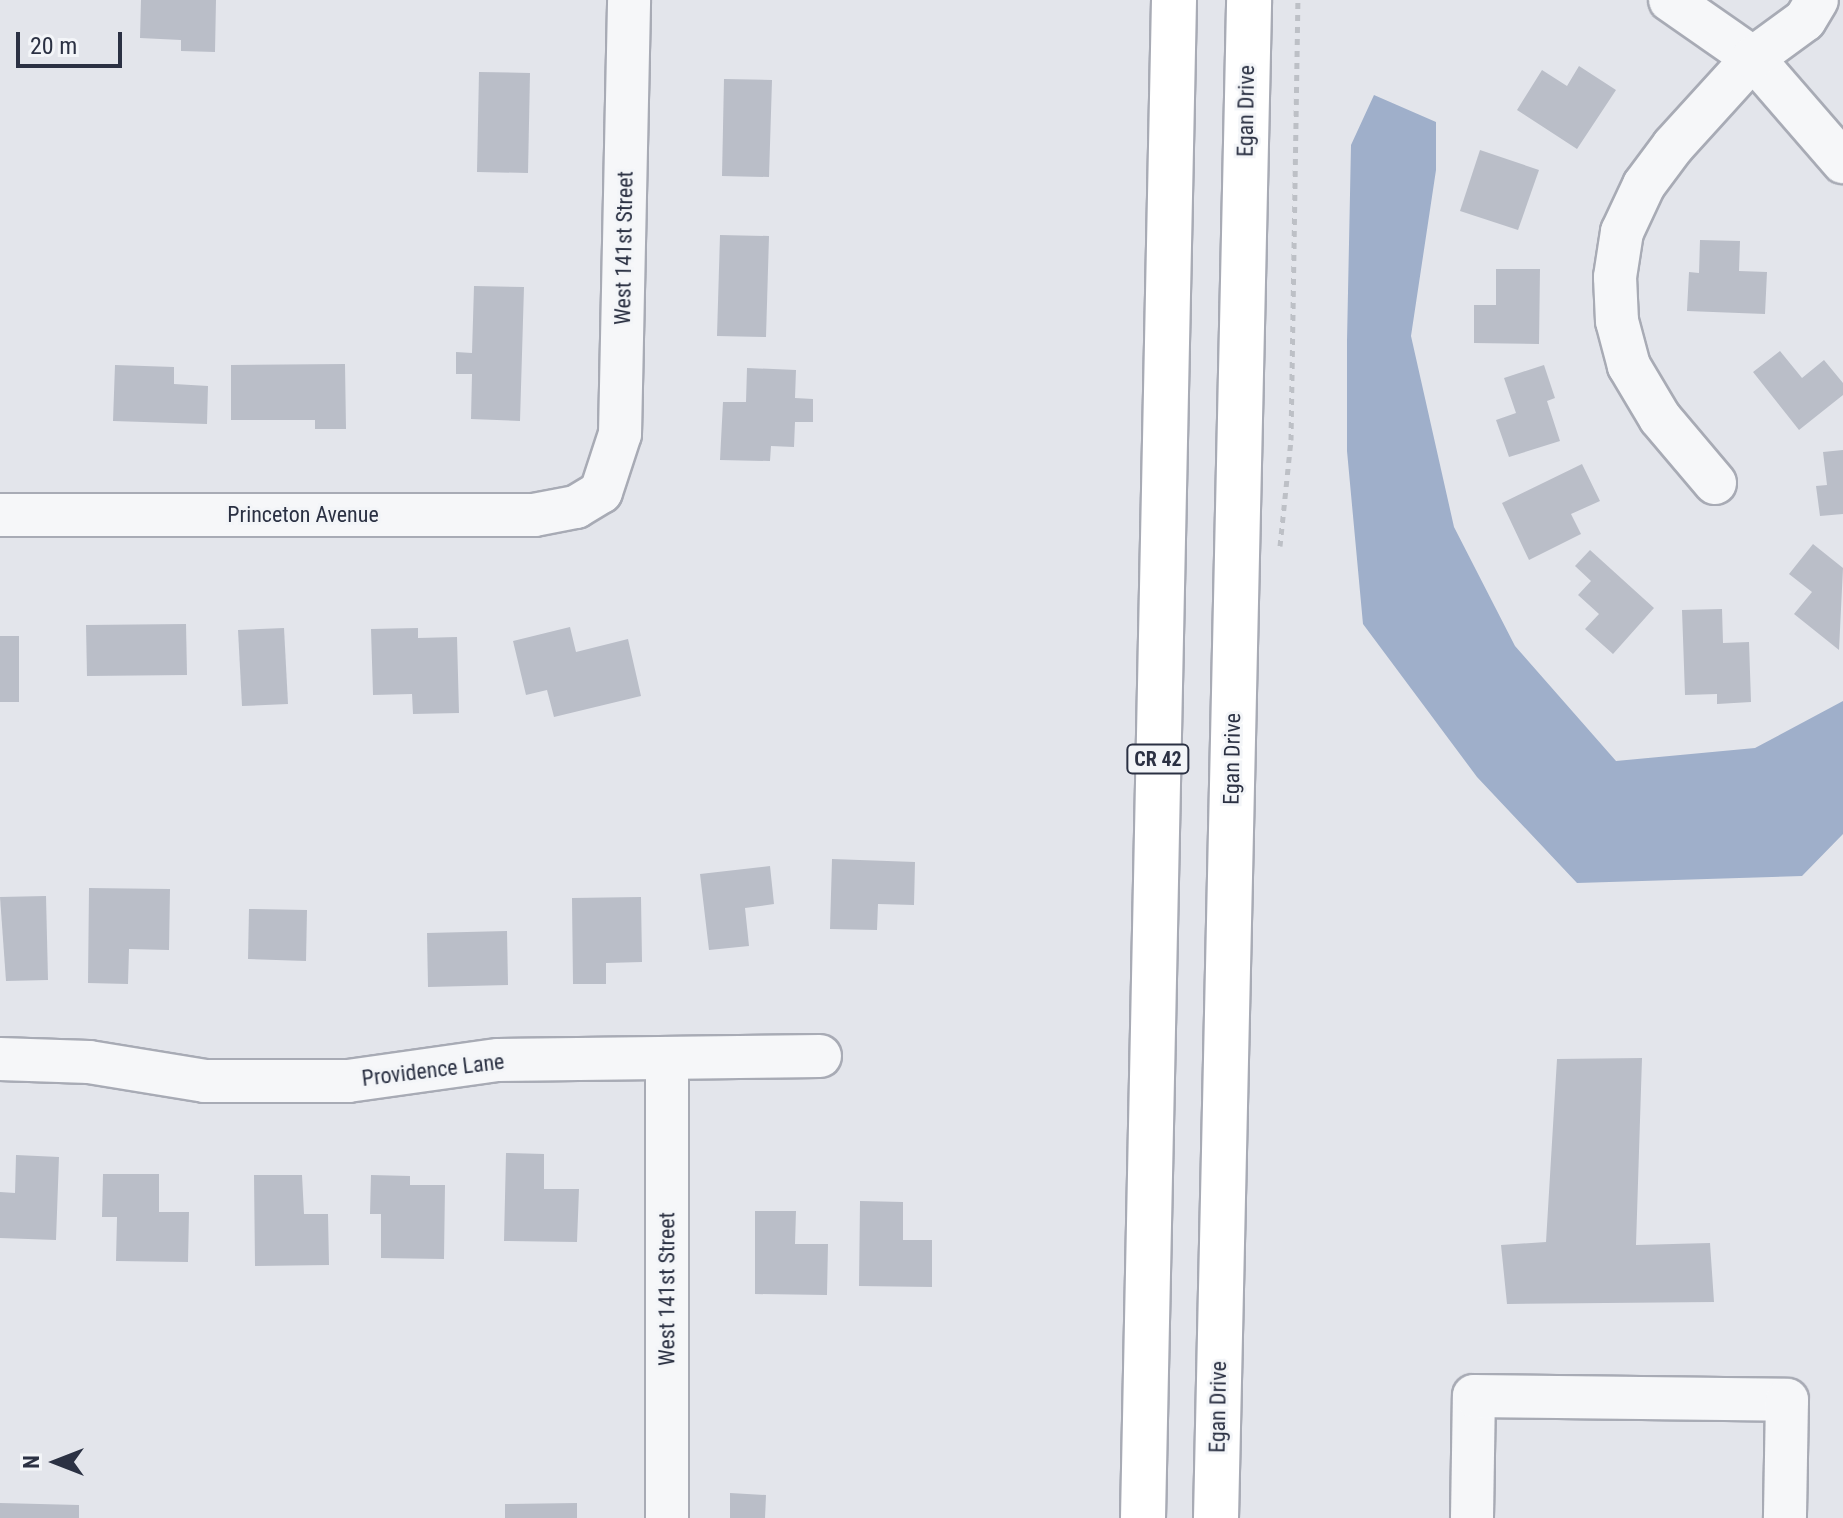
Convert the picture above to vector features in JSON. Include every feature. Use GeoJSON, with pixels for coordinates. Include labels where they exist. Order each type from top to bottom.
{"type":"FeatureCollection","features":[{"type":"Feature","properties":{"kind":"highway","name":"CR 42"},"geometry":{"type":"LineString","coordinates":[[1143,1518],[1174,0]]}},
{"type":"Feature","properties":{"kind":"highway","name":"Egan Drive"},"geometry":{"type":"LineString","coordinates":[[1216,1518],[1249,0]]}},
{"type":"Feature","properties":{"kind":"street","name":"West 141st Street"},"geometry":{"type":"LineString","coordinates":[[601,492],[620,434],[629,0]]}},
{"type":"Feature","properties":{"kind":"street"},"geometry":{"type":"LineString","coordinates":[[1670,0],[1753,58],[1843,162]]}},
{"type":"Feature","properties":{"kind":"street"},"geometry":{"type":"LineString","coordinates":[[1715,483],[1660,418],[1629,366],[1617,321],[1615,277],[1622,232],[1644,185],[1753,58],[1805,20],[1817,0]]}},
{"type":"Feature","properties":{"kind":"street","name":"Princeton Avenue"},"geometry":{"type":"LineString","coordinates":[[0,515],[534,515],[576,507],[601,492]]}},
{"type":"Feature","properties":{"kind":"street","name":"Providence Lane"},"geometry":{"type":"LineString","coordinates":[[0,1059],[89,1062],[205,1081],[391,1078],[498,1060],[820,1056]]}},
{"type":"Feature","properties":{"kind":"street","name":"West 141st Street"},"geometry":{"type":"LineString","coordinates":[[667,1060],[667,1518]]}},
{"type":"Feature","properties":{"kind":"street"},"geometry":{"type":"LineString","coordinates":[[1472,1518],[1474,1396],[1787,1400],[1785,1518]]}},
{"type":"Feature","properties":{"kind":"water"},"geometry":{"type":"Polygon","coordinates":[[[1374,95],[1436,122],[1436,170],[1411,336],[1454,527],[1515,646],[1616,761],[1755,748],[1843,701],[1843,834],[1802,876],[1577,883],[1477,777],[1363,624],[1347,451],[1351,145],[1374,95]]]}},
{"type":"Feature","properties":{"kind":"building"},"geometry":{"type":"Polygon","coordinates":[[[141,0],[216,0],[215,52],[181,51],[181,40],[140,38],[141,0]]]}},
{"type":"Feature","properties":{"kind":"building"},"geometry":{"type":"Polygon","coordinates":[[[1579,66],[1616,90],[1577,149],[1517,110],[1542,70],[1567,86],[1579,66]]]}},
{"type":"Feature","properties":{"kind":"building"},"geometry":{"type":"Polygon","coordinates":[[[479,72],[530,73],[528,173],[477,172],[479,72]]]}},
{"type":"Feature","properties":{"kind":"building"},"geometry":{"type":"Polygon","coordinates":[[[724,79],[772,80],[769,177],[722,176],[724,79]]]}},
{"type":"Feature","properties":{"kind":"building"},"geometry":{"type":"Polygon","coordinates":[[[1480,150],[1539,170],[1518,230],[1460,211],[1480,150]]]}},
{"type":"Feature","properties":{"kind":"building"},"geometry":{"type":"Polygon","coordinates":[[[720,235],[769,236],[766,337],[717,336],[720,235]]]}},
{"type":"Feature","properties":{"kind":"building"},"geometry":{"type":"Polygon","coordinates":[[[1700,240],[1740,241],[1739,271],[1767,272],[1765,314],[1687,311],[1689,272],[1699,273],[1700,240]]]}},
{"type":"Feature","properties":{"kind":"building"},"geometry":{"type":"Polygon","coordinates":[[[1496,269],[1540,269],[1539,344],[1474,343],[1474,305],[1496,305],[1496,269]]]}},
{"type":"Feature","properties":{"kind":"building"},"geometry":{"type":"Polygon","coordinates":[[[474,286],[524,287],[520,421],[471,419],[472,374],[456,374],[456,352],[472,353],[474,286]]]}},
{"type":"Feature","properties":{"kind":"building"},"geometry":{"type":"Polygon","coordinates":[[[1780,351],[1802,378],[1824,360],[1843,383],[1843,395],[1799,430],[1753,372],[1780,351]]]}},
{"type":"Feature","properties":{"kind":"building"},"geometry":{"type":"Polygon","coordinates":[[[345,364],[346,429],[315,429],[315,420],[231,420],[231,365],[345,364]]]}},
{"type":"Feature","properties":{"kind":"building"},"geometry":{"type":"Polygon","coordinates":[[[115,365],[174,367],[174,384],[208,386],[207,424],[113,421],[115,365]]]}},
{"type":"Feature","properties":{"kind":"building"},"geometry":{"type":"Polygon","coordinates":[[[1544,365],[1555,398],[1547,401],[1560,441],[1509,457],[1496,420],[1516,413],[1504,378],[1544,365]]]}},
{"type":"Feature","properties":{"kind":"building"},"geometry":{"type":"Polygon","coordinates":[[[747,368],[796,370],[795,398],[813,399],[813,422],[795,422],[794,447],[771,446],[770,461],[720,460],[723,402],[746,402],[747,368]]]}},
{"type":"Feature","properties":{"kind":"building"},"geometry":{"type":"Polygon","coordinates":[[[1843,450],[1843,514],[1820,516],[1816,486],[1827,485],[1823,452],[1843,450]]]}},
{"type":"Feature","properties":{"kind":"building"},"geometry":{"type":"Polygon","coordinates":[[[1582,464],[1600,501],[1571,514],[1581,534],[1529,560],[1502,503],[1582,464]]]}},
{"type":"Feature","properties":{"kind":"building"},"geometry":{"type":"Polygon","coordinates":[[[1813,544],[1843,568],[1839,650],[1794,614],[1812,592],[1789,574],[1813,544]]]}},
{"type":"Feature","properties":{"kind":"building"},"geometry":{"type":"Polygon","coordinates":[[[1590,550],[1654,608],[1613,654],[1585,629],[1599,614],[1578,595],[1591,581],[1575,566],[1590,550]]]}},
{"type":"Feature","properties":{"kind":"building"},"geometry":{"type":"Polygon","coordinates":[[[1722,609],[1723,643],[1749,642],[1751,702],[1717,704],[1717,694],[1685,695],[1682,610],[1722,609]]]}},
{"type":"Feature","properties":{"kind":"building"},"geometry":{"type":"Polygon","coordinates":[[[186,624],[187,675],[87,676],[86,625],[186,624]]]}},
{"type":"Feature","properties":{"kind":"building"},"geometry":{"type":"Polygon","coordinates":[[[570,627],[576,652],[628,639],[641,696],[554,717],[547,690],[526,695],[513,641],[570,627]]]}},
{"type":"Feature","properties":{"kind":"building"},"geometry":{"type":"Polygon","coordinates":[[[284,628],[288,704],[242,706],[238,630],[284,628]]]}},
{"type":"Feature","properties":{"kind":"building"},"geometry":{"type":"Polygon","coordinates":[[[418,628],[418,638],[457,637],[459,713],[413,714],[412,694],[373,695],[371,629],[418,628]]]}},
{"type":"Feature","properties":{"kind":"building"},"geometry":{"type":"Polygon","coordinates":[[[0,636],[19,636],[19,702],[0,702],[0,636]]]}},
{"type":"Feature","properties":{"kind":"building"},"geometry":{"type":"Polygon","coordinates":[[[832,859],[915,862],[914,905],[878,904],[877,930],[830,929],[832,859]]]}},
{"type":"Feature","properties":{"kind":"building"},"geometry":{"type":"Polygon","coordinates":[[[770,866],[774,904],[745,908],[749,946],[709,950],[700,874],[770,866]]]}},
{"type":"Feature","properties":{"kind":"building"},"geometry":{"type":"Polygon","coordinates":[[[89,888],[170,889],[169,950],[129,949],[128,984],[88,983],[89,888]]]}},
{"type":"Feature","properties":{"kind":"building"},"geometry":{"type":"Polygon","coordinates":[[[46,896],[48,980],[6,981],[0,897],[46,896]]]}},
{"type":"Feature","properties":{"kind":"building"},"geometry":{"type":"Polygon","coordinates":[[[641,897],[642,962],[606,963],[606,984],[573,984],[572,898],[641,897]]]}},
{"type":"Feature","properties":{"kind":"building"},"geometry":{"type":"Polygon","coordinates":[[[249,909],[307,910],[306,961],[248,959],[249,909]]]}},
{"type":"Feature","properties":{"kind":"building"},"geometry":{"type":"Polygon","coordinates":[[[507,931],[508,985],[428,987],[427,933],[507,931]]]}},
{"type":"Feature","properties":{"kind":"building"},"geometry":{"type":"Polygon","coordinates":[[[1642,1058],[1636,1245],[1710,1243],[1714,1302],[1507,1304],[1501,1245],[1546,1242],[1557,1059],[1642,1058]]]}},
{"type":"Feature","properties":{"kind":"building"},"geometry":{"type":"Polygon","coordinates":[[[506,1153],[544,1154],[544,1189],[579,1189],[577,1242],[504,1241],[506,1153]]]}},
{"type":"Feature","properties":{"kind":"building"},"geometry":{"type":"Polygon","coordinates":[[[16,1155],[59,1157],[56,1240],[0,1238],[0,1192],[15,1193],[16,1155]]]}},
{"type":"Feature","properties":{"kind":"building"},"geometry":{"type":"Polygon","coordinates":[[[103,1174],[159,1174],[159,1212],[189,1212],[188,1262],[116,1261],[117,1217],[102,1217],[103,1174]]]}},
{"type":"Feature","properties":{"kind":"building"},"geometry":{"type":"Polygon","coordinates":[[[254,1175],[302,1175],[304,1214],[328,1214],[329,1265],[255,1266],[254,1175]]]}},
{"type":"Feature","properties":{"kind":"building"},"geometry":{"type":"Polygon","coordinates":[[[371,1175],[410,1176],[410,1185],[445,1185],[444,1259],[381,1258],[381,1214],[370,1214],[371,1175]]]}},
{"type":"Feature","properties":{"kind":"building"},"geometry":{"type":"Polygon","coordinates":[[[860,1201],[903,1202],[903,1240],[932,1240],[932,1287],[859,1286],[860,1201]]]}},
{"type":"Feature","properties":{"kind":"building"},"geometry":{"type":"Polygon","coordinates":[[[755,1211],[796,1211],[795,1244],[828,1244],[827,1295],[755,1294],[755,1211]]]}},
{"type":"Feature","properties":{"kind":"building"},"geometry":{"type":"Polygon","coordinates":[[[730,1493],[766,1495],[765,1518],[730,1518],[730,1493]]]}},
{"type":"Feature","properties":{"kind":"building"},"geometry":{"type":"Polygon","coordinates":[[[0,1503],[79,1505],[79,1518],[0,1518],[0,1503]]]}},
{"type":"Feature","properties":{"kind":"building"},"geometry":{"type":"Polygon","coordinates":[[[577,1503],[577,1518],[505,1518],[505,1504],[577,1503]]]}}]}
